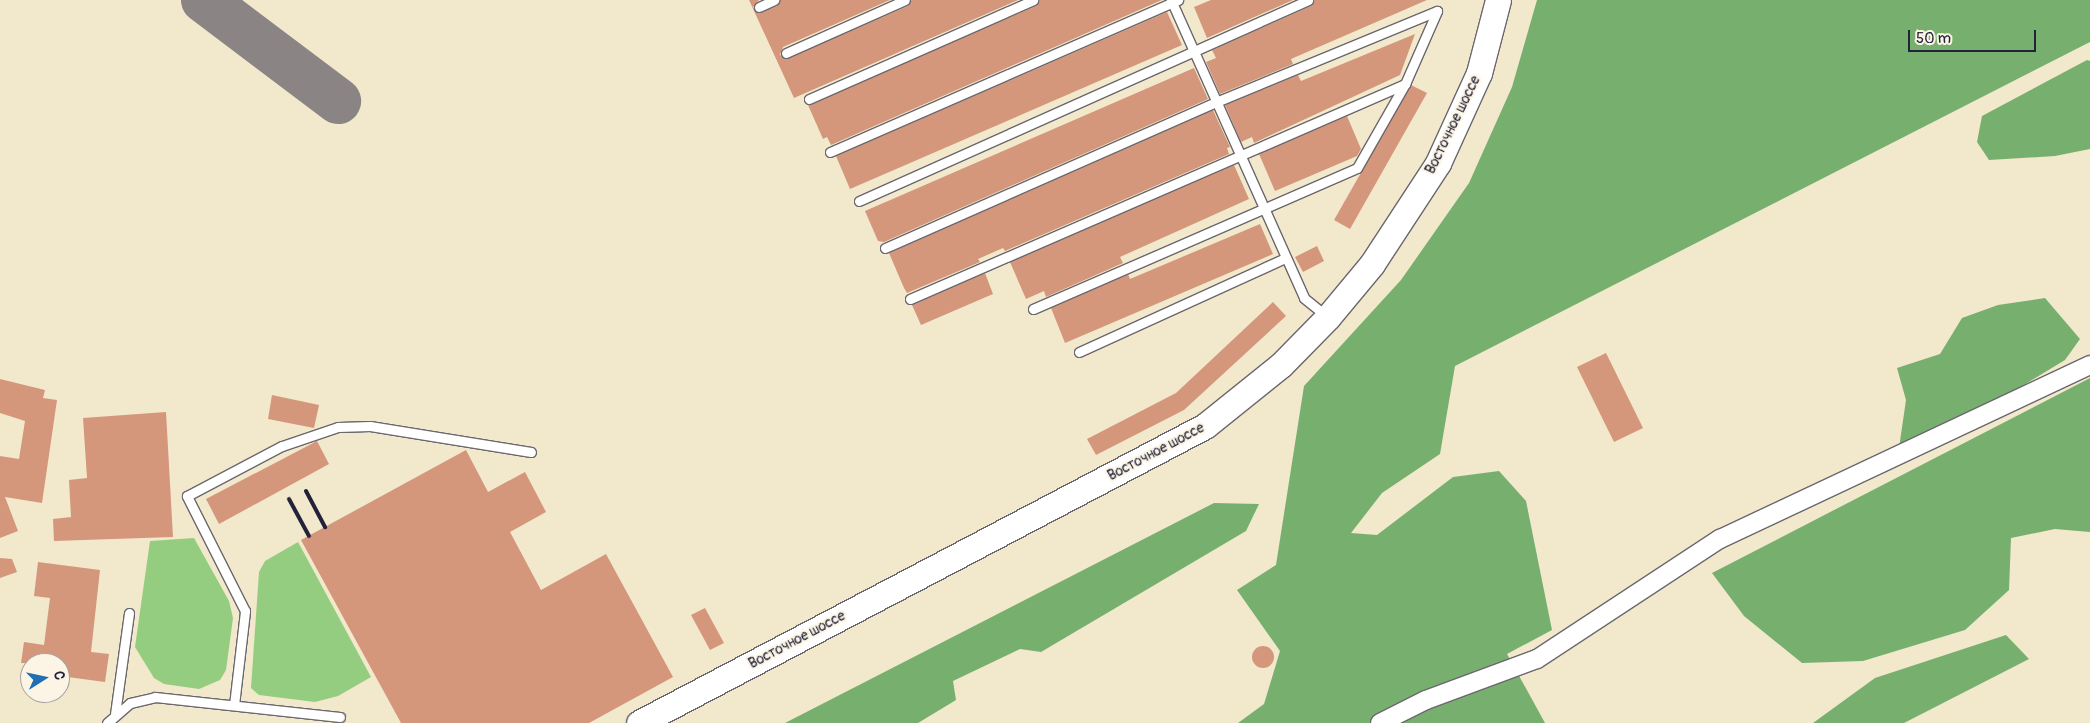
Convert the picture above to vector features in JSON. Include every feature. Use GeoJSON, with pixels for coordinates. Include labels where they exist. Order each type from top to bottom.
{"type":"FeatureCollection","features":[{"type":"Feature","properties":{"kind":"main road","name":"Восточное шоссе"},"geometry":{"type":"LineString","coordinates":[[639,723],[1205,426],[1281,365],[1328,317],[1372,264],[1438,163],[1479,73],[1498,0]]}},
{"type":"Feature","properties":{"kind":"street"},"geometry":{"type":"LineString","coordinates":[[1380,723],[1426,700],[1538,659],[1720,539],[2090,365]]}},
{"type":"Feature","properties":{"kind":"lane"},"geometry":{"type":"LineString","coordinates":[[759,7],[774,0]]}},
{"type":"Feature","properties":{"kind":"lane"},"geometry":{"type":"LineString","coordinates":[[786,53],[905,0]]}},
{"type":"Feature","properties":{"kind":"lane"},"geometry":{"type":"LineString","coordinates":[[810,98],[1033,0]]}},
{"type":"Feature","properties":{"kind":"lane"},"geometry":{"type":"LineString","coordinates":[[859,201],[1308,0]]}},
{"type":"Feature","properties":{"kind":"lane"},"geometry":{"type":"LineString","coordinates":[[830,152],[1174,1],[1216,102],[1304,298],[1328,317]]}},
{"type":"Feature","properties":{"kind":"lane"},"geometry":{"type":"LineString","coordinates":[[885,248],[1216,102],[1437,11],[1405,84],[1356,168],[1033,309]]}},
{"type":"Feature","properties":{"kind":"lane"},"geometry":{"type":"LineString","coordinates":[[910,299],[1405,84]]}},
{"type":"Feature","properties":{"kind":"lane"},"geometry":{"type":"LineString","coordinates":[[1079,352],[1285,258]]}},
{"type":"Feature","properties":{"kind":"lane"},"geometry":{"type":"LineString","coordinates":[[234,705],[245,611],[187,496],[282,446],[338,427],[370,426],[531,452]]}},
{"type":"Feature","properties":{"kind":"lane"},"geometry":{"type":"LineString","coordinates":[[115,714],[130,613]]}},
{"type":"Feature","properties":{"kind":"lane"},"geometry":{"type":"LineString","coordinates":[[107,723],[130,702],[155,697],[340,717]]}},
{"type":"Feature","properties":{"kind":"green space"},"geometry":{"type":"Polygon","coordinates":[[[1537,0],[2090,0],[2090,42],[1455,366],[1440,454],[1382,493],[1351,533],[1377,535],[1453,477],[1499,471],[1526,501],[1552,630],[1507,654],[1545,723],[1238,723],[1264,704],[1280,651],[1237,590],[1276,565],[1304,386],[1401,280],[1469,183],[1512,87],[1537,0]]]}},
{"type":"Feature","properties":{"kind":"green space"},"geometry":{"type":"Polygon","coordinates":[[[2087,60],[2090,61],[2090,149],[2055,156],[1989,160],[1977,142],[1982,116],[2087,60]]]}},
{"type":"Feature","properties":{"kind":"green space"},"geometry":{"type":"Polygon","coordinates":[[[2045,298],[2080,339],[2065,360],[2014,391],[1899,448],[1906,400],[1897,368],[1940,354],[1962,318],[1998,305],[2045,298]]]}},
{"type":"Feature","properties":{"kind":"green space"},"geometry":{"type":"Polygon","coordinates":[[[2090,378],[2090,532],[2055,529],[2011,538],[2009,590],[1965,630],[1863,661],[1802,663],[1744,616],[1712,573],[2090,378]]]}},
{"type":"Feature","properties":{"kind":"green space"},"geometry":{"type":"Polygon","coordinates":[[[1214,503],[1259,504],[1246,531],[1041,652],[1020,649],[953,681],[956,700],[918,723],[785,723],[1214,503]]]}},
{"type":"Feature","properties":{"kind":"green space"},"geometry":{"type":"Polygon","coordinates":[[[194,538],[229,601],[233,618],[226,670],[220,680],[199,689],[164,684],[154,678],[135,647],[150,541],[194,538]]]}},
{"type":"Feature","properties":{"kind":"green space"},"geometry":{"type":"Polygon","coordinates":[[[298,542],[371,677],[338,696],[315,702],[259,695],[251,688],[259,572],[265,561],[298,542]]]}},
{"type":"Feature","properties":{"kind":"green space"},"geometry":{"type":"Polygon","coordinates":[[[2006,635],[2029,659],[1904,723],[1813,723],[1875,678],[2006,635]]]}},
{"type":"Feature","properties":{"kind":"building"},"geometry":{"type":"Polygon","coordinates":[[[749,0],[759,0],[753,7],[759,13],[777,6],[780,0],[890,0],[783,47],[780,55],[786,59],[908,6],[911,0],[1018,0],[794,98],[749,0]]]}},
{"type":"Feature","properties":{"kind":"building"},"geometry":{"type":"Polygon","coordinates":[[[1039,0],[1162,0],[831,145],[827,137],[823,139],[808,105],[1036,6],[1039,0]]]}},
{"type":"Feature","properties":{"kind":"building"},"geometry":{"type":"Polygon","coordinates":[[[1211,0],[1293,0],[1207,38],[1194,7],[1211,0]]]}},
{"type":"Feature","properties":{"kind":"building"},"geometry":{"type":"Polygon","coordinates":[[[1314,0],[1427,0],[1291,59],[1293,64],[1220,94],[1206,62],[1216,58],[1212,50],[1311,6],[1314,0]]]}},
{"type":"Feature","properties":{"kind":"building"},"geometry":{"type":"Polygon","coordinates":[[[1167,12],[1182,45],[850,189],[836,156],[1167,12]]]}},
{"type":"Feature","properties":{"kind":"building"},"geometry":{"type":"Polygon","coordinates":[[[1415,34],[1400,75],[1254,143],[1252,137],[1241,142],[1225,105],[1298,75],[1301,81],[1415,34]]]}},
{"type":"Feature","properties":{"kind":"building"},"geometry":{"type":"Polygon","coordinates":[[[1194,68],[1208,99],[884,242],[878,241],[865,211],[1194,68]]]}},
{"type":"Feature","properties":{"kind":"building"},"geometry":{"type":"Polygon","coordinates":[[[1411,85],[1427,93],[1350,229],[1334,220],[1411,85]]]}},
{"type":"Feature","properties":{"kind":"building"},"geometry":{"type":"Polygon","coordinates":[[[1213,110],[1230,147],[1227,148],[1229,154],[1005,251],[1003,248],[978,259],[980,262],[907,293],[904,288],[889,253],[1213,110]]]}},
{"type":"Feature","properties":{"kind":"building"},"geometry":{"type":"Polygon","coordinates":[[[1347,116],[1361,149],[1357,156],[1275,191],[1259,154],[1347,116]]]}},
{"type":"Feature","properties":{"kind":"building"},"geometry":{"type":"Polygon","coordinates":[[[1234,165],[1249,199],[1120,257],[1123,263],[1046,297],[1044,291],[1026,299],[1010,262],[1234,165]]]}},
{"type":"Feature","properties":{"kind":"building"},"geometry":{"type":"Polygon","coordinates":[[[1260,224],[1273,254],[1065,343],[1051,308],[1128,274],[1130,279],[1260,224]]]}},
{"type":"Feature","properties":{"kind":"building"},"geometry":{"type":"Polygon","coordinates":[[[1317,246],[1324,261],[1303,272],[1295,257],[1317,246]]]}},
{"type":"Feature","properties":{"kind":"building"},"geometry":{"type":"Polygon","coordinates":[[[985,273],[993,294],[921,325],[912,305],[985,273]]]}},
{"type":"Feature","properties":{"kind":"building"},"geometry":{"type":"Polygon","coordinates":[[[1273,302],[1286,316],[1184,410],[1096,455],[1087,439],[1176,393],[1273,302]]]}},
{"type":"Feature","properties":{"kind":"building"},"geometry":{"type":"Polygon","coordinates":[[[1606,353],[1643,428],[1614,442],[1577,367],[1606,353]]]}},
{"type":"Feature","properties":{"kind":"building"},"geometry":{"type":"Polygon","coordinates":[[[0,379],[45,390],[43,398],[57,400],[42,503],[5,497],[18,531],[0,538],[0,456],[19,459],[25,421],[0,413],[0,379]]]}},
{"type":"Feature","properties":{"kind":"building"},"geometry":{"type":"Polygon","coordinates":[[[272,395],[319,405],[314,428],[268,419],[272,395]]]}},
{"type":"Feature","properties":{"kind":"building"},"geometry":{"type":"Polygon","coordinates":[[[166,412],[173,537],[54,541],[53,519],[71,517],[69,480],[87,478],[83,418],[166,412]]]}},
{"type":"Feature","properties":{"kind":"building"},"geometry":{"type":"Polygon","coordinates":[[[317,441],[329,464],[219,524],[206,499],[317,441]]]}},
{"type":"Feature","properties":{"kind":"building"},"geometry":{"type":"Polygon","coordinates":[[[466,450],[488,492],[525,472],[546,512],[510,532],[541,590],[606,554],[673,677],[589,723],[401,723],[301,540],[466,450]]]}},
{"type":"Feature","properties":{"kind":"building"},"geometry":{"type":"Polygon","coordinates":[[[0,558],[12,559],[17,572],[0,578],[0,558]]]}},
{"type":"Feature","properties":{"kind":"building"},"geometry":{"type":"Polygon","coordinates":[[[38,562],[100,570],[91,652],[109,654],[105,682],[70,677],[70,653],[22,653],[24,642],[44,645],[50,598],[34,596],[38,562]]]}},
{"type":"Feature","properties":{"kind":"building"},"geometry":{"type":"Polygon","coordinates":[[[705,608],[724,643],[710,650],[691,615],[705,608]]]}},
{"type":"Feature","properties":{"kind":"building"},"geometry":{"type":"Polygon","coordinates":[[[1263,646],[1273,653],[1274,657],[1267,667],[1263,668],[1253,661],[1252,657],[1259,647],[1263,646]]]}},
{"type":"Feature","properties":{"kind":"taxiway"},"geometry":{"type":"LineString","coordinates":[[204,0],[338,101]]}},
{"type":"Feature","properties":{"kind":"railway"},"geometry":{"type":"LineString","coordinates":[[306,491],[325,527]]}},
{"type":"Feature","properties":{"kind":"railway"},"geometry":{"type":"LineString","coordinates":[[289,499],[309,536]]}}]}
